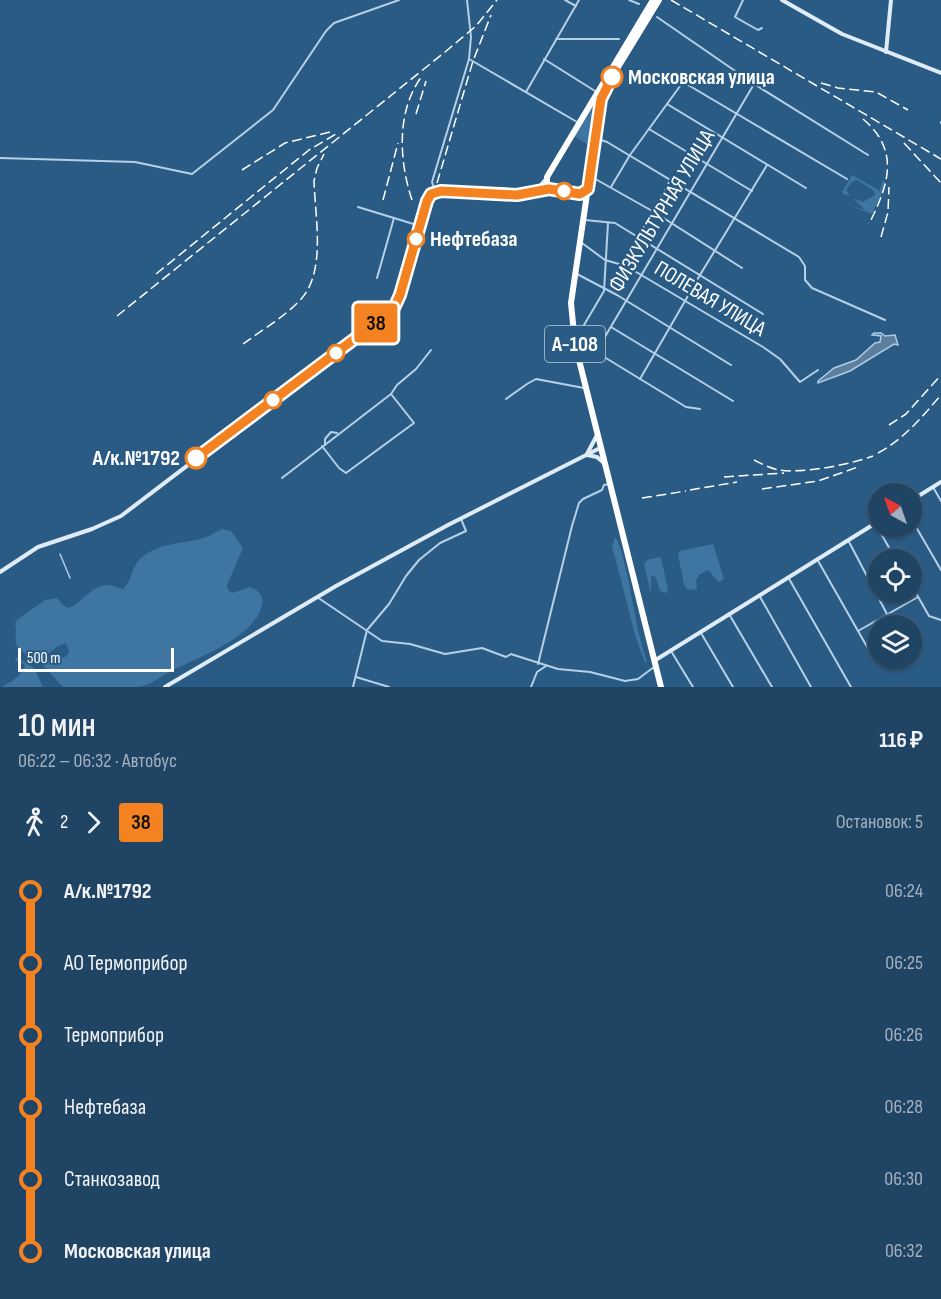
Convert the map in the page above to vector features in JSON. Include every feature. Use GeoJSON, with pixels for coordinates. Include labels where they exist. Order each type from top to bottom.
{"type":"FeatureCollection","features":[{"type":"Feature","properties":{"kind":"highway","name":"А-108"},"geometry":{"type":"LineString","coordinates":[[652,0],[604,91],[582,220],[571,303],[575,344],[661,687]]}},
{"type":"Feature","properties":{"kind":"highway","name":"А-108"},"geometry":{"type":"LineString","coordinates":[[547,177],[610,70],[659,0]]}},
{"type":"Feature","properties":{"kind":"highway"},"geometry":{"type":"LineString","coordinates":[[589,107],[596,106],[600,111]]}},
{"type":"Feature","properties":{"kind":"highway"},"geometry":{"type":"LineString","coordinates":[[547,177],[547,186],[555,190],[580,194],[586,200]]}},
{"type":"Feature","properties":{"kind":"highway"},"geometry":{"type":"LineString","coordinates":[[580,194],[588,189]]}},
{"type":"Feature","properties":{"kind":"street"},"geometry":{"type":"LineString","coordinates":[[0,158],[135,162],[192,174],[273,110],[330,26],[338,20],[399,0]]}},
{"type":"Feature","properties":{"kind":"street"},"geometry":{"type":"LineString","coordinates":[[0,572],[38,547],[92,529],[121,516],[395,307],[469,59],[471,37],[467,0]]}},
{"type":"Feature","properties":{"kind":"street"},"geometry":{"type":"LineString","coordinates":[[565,0],[576,6]]}},
{"type":"Feature","properties":{"kind":"street"},"geometry":{"type":"LineString","coordinates":[[526,92],[579,0]]}},
{"type":"Feature","properties":{"kind":"street"},"geometry":{"type":"LineString","coordinates":[[629,0],[639,4]]}},
{"type":"Feature","properties":{"kind":"street"},"geometry":{"type":"LineString","coordinates":[[743,0],[735,17],[758,30],[762,28]]}},
{"type":"Feature","properties":{"kind":"street"},"geometry":{"type":"LineString","coordinates":[[782,0],[842,34],[941,73]]}},
{"type":"Feature","properties":{"kind":"street"},"geometry":{"type":"LineString","coordinates":[[886,52],[891,0]]}},
{"type":"Feature","properties":{"kind":"street"},"geometry":{"type":"LineString","coordinates":[[657,17],[754,84],[868,155]]}},
{"type":"Feature","properties":{"kind":"street"},"geometry":{"type":"LineString","coordinates":[[556,39],[619,39]]}},
{"type":"Feature","properties":{"kind":"street"},"geometry":{"type":"LineString","coordinates":[[469,59],[579,123]]}},
{"type":"Feature","properties":{"kind":"street"},"geometry":{"type":"LineString","coordinates":[[544,59],[598,92]]}},
{"type":"Feature","properties":{"kind":"street"},"geometry":{"type":"LineString","coordinates":[[611,187],[630,155],[683,82],[848,178]]}},
{"type":"Feature","properties":{"kind":"street","name":"ФИЗКУЛЬТУРНАЯ УЛИЦА"},"geometry":{"type":"LineString","coordinates":[[596,352],[754,84]]}},
{"type":"Feature","properties":{"kind":"street"},"geometry":{"type":"LineString","coordinates":[[667,104],[806,188]]}},
{"type":"Feature","properties":{"kind":"street"},"geometry":{"type":"LineString","coordinates":[[649,129],[752,191]]}},
{"type":"Feature","properties":{"kind":"street"},"geometry":{"type":"LineString","coordinates":[[596,138],[630,155],[800,259],[805,266],[806,280],[812,288],[885,320]]}},
{"type":"Feature","properties":{"kind":"street"},"geometry":{"type":"LineString","coordinates":[[640,379],[767,165]]}},
{"type":"Feature","properties":{"kind":"street"},"geometry":{"type":"LineString","coordinates":[[590,176],[652,211],[742,268]]}},
{"type":"Feature","properties":{"kind":"street"},"geometry":{"type":"LineString","coordinates":[[527,195],[538,189],[547,177]]}},
{"type":"Feature","properties":{"kind":"street"},"geometry":{"type":"LineString","coordinates":[[623,264],[671,180]]}},
{"type":"Feature","properties":{"kind":"street"},"geometry":{"type":"LineString","coordinates":[[432,182],[434,188],[441,191]]}},
{"type":"Feature","properties":{"kind":"street"},"geometry":{"type":"LineString","coordinates":[[429,197],[441,191],[527,195],[555,190]]}},
{"type":"Feature","properties":{"kind":"street"},"geometry":{"type":"LineString","coordinates":[[358,207],[420,226]]}},
{"type":"Feature","properties":{"kind":"street"},"geometry":{"type":"LineString","coordinates":[[377,278],[394,218]]}},
{"type":"Feature","properties":{"kind":"street"},"geometry":{"type":"LineString","coordinates":[[582,220],[615,224],[764,314]]}},
{"type":"Feature","properties":{"kind":"street"},"geometry":{"type":"LineString","coordinates":[[584,325],[604,291],[608,223]]}},
{"type":"Feature","properties":{"kind":"street","name":"ПОЛЕВАЯ УЛИЦА"},"geometry":{"type":"LineString","coordinates":[[579,242],[605,260],[623,264],[776,356],[800,382],[818,370]]}},
{"type":"Feature","properties":{"kind":"street"},"geometry":{"type":"LineString","coordinates":[[574,272],[731,365]]}},
{"type":"Feature","properties":{"kind":"street"},"geometry":{"type":"LineString","coordinates":[[610,327],[733,401]]}},
{"type":"Feature","properties":{"kind":"street"},"geometry":{"type":"LineString","coordinates":[[575,344],[596,352],[686,407],[700,409]]}},
{"type":"Feature","properties":{"kind":"street"},"geometry":{"type":"LineString","coordinates":[[282,478],[391,394],[431,350]]}},
{"type":"Feature","properties":{"kind":"street"},"geometry":{"type":"LineString","coordinates":[[506,399],[536,379],[586,388]]}},
{"type":"Feature","properties":{"kind":"street"},"geometry":{"type":"LineString","coordinates":[[323,446],[339,468],[346,472],[414,423],[391,394]]}},
{"type":"Feature","properties":{"kind":"street"},"geometry":{"type":"LineString","coordinates":[[586,455],[594,444],[597,431]]}},
{"type":"Feature","properties":{"kind":"street"},"geometry":{"type":"LineString","coordinates":[[323,446],[331,432],[340,433]]}},
{"type":"Feature","properties":{"kind":"street"},"geometry":{"type":"LineString","coordinates":[[165,687],[317,597],[601,447]]}},
{"type":"Feature","properties":{"kind":"street"},"geometry":{"type":"LineString","coordinates":[[586,455],[597,457],[605,464]]}},
{"type":"Feature","properties":{"kind":"street"},"geometry":{"type":"LineString","coordinates":[[922,494],[941,482]]}},
{"type":"Feature","properties":{"kind":"street"},"geometry":{"type":"LineString","coordinates":[[538,664],[579,503],[610,483]]}},
{"type":"Feature","properties":{"kind":"street"},"geometry":{"type":"LineString","coordinates":[[933,487],[941,501]]}},
{"type":"Feature","properties":{"kind":"street"},"geometry":{"type":"LineString","coordinates":[[353,687],[368,630],[389,604],[414,566],[444,540],[465,531],[461,519]]}},
{"type":"Feature","properties":{"kind":"street"},"geometry":{"type":"LineString","coordinates":[[317,597],[382,641],[410,644],[445,654],[482,648],[506,657],[511,654],[538,664],[569,671],[605,675],[625,681],[634,680],[700,632],[868,528]]}},
{"type":"Feature","properties":{"kind":"street"},"geometry":{"type":"LineString","coordinates":[[922,537],[941,570]]}},
{"type":"Feature","properties":{"kind":"street"},"geometry":{"type":"LineString","coordinates":[[848,540],[887,615]]}},
{"type":"Feature","properties":{"kind":"street"},"geometry":{"type":"LineString","coordinates":[[817,559],[868,648]]}},
{"type":"Feature","properties":{"kind":"street"},"geometry":{"type":"LineString","coordinates":[[788,577],[851,687]]}},
{"type":"Feature","properties":{"kind":"street"},"geometry":{"type":"LineString","coordinates":[[759,595],[811,687]]}},
{"type":"Feature","properties":{"kind":"street"},"geometry":{"type":"LineString","coordinates":[[890,615],[909,603]]}},
{"type":"Feature","properties":{"kind":"street"},"geometry":{"type":"LineString","coordinates":[[922,603],[933,618],[941,620]]}},
{"type":"Feature","properties":{"kind":"street"},"geometry":{"type":"LineString","coordinates":[[729,614],[772,687]]}},
{"type":"Feature","properties":{"kind":"street"},"geometry":{"type":"LineString","coordinates":[[858,631],[868,626]]}},
{"type":"Feature","properties":{"kind":"street"},"geometry":{"type":"LineString","coordinates":[[700,632],[733,687]]}},
{"type":"Feature","properties":{"kind":"street"},"geometry":{"type":"LineString","coordinates":[[671,651],[693,687]]}},
{"type":"Feature","properties":{"kind":"street"},"geometry":{"type":"LineString","coordinates":[[531,687],[537,672],[546,666]]}},
{"type":"Feature","properties":{"kind":"street"},"geometry":{"type":"LineString","coordinates":[[356,677],[389,687]]}},
{"type":"Feature","properties":{"kind":"shaded area"},"geometry":{"type":"Polygon","coordinates":[[[592,108],[597,109],[592,147],[574,136],[592,108]]]}},
{"type":"Feature","properties":{"kind":"shaded area"},"geometry":{"type":"Polygon","coordinates":[[[852,175],[880,191],[882,181],[885,181],[872,214],[848,205],[865,210],[853,198],[863,202],[875,195],[874,191],[857,180],[852,182],[846,190],[850,196],[843,194],[852,175]]]}},
{"type":"Feature","properties":{"kind":"shaded area"},"geometry":{"type":"Polygon","coordinates":[[[881,333],[885,336],[895,335],[898,345],[894,344],[850,371],[818,383],[834,368],[856,360],[875,343],[880,342],[881,336],[872,335],[881,333]]]}},
{"type":"Feature","properties":{"kind":"shaded area"},"geometry":{"type":"Polygon","coordinates":[[[222,529],[231,531],[243,548],[227,585],[228,590],[232,593],[250,587],[256,590],[262,598],[258,616],[249,627],[224,645],[151,683],[138,687],[63,687],[41,663],[67,656],[69,651],[66,643],[58,646],[40,660],[17,647],[15,624],[17,620],[45,600],[57,598],[69,608],[102,586],[110,585],[123,589],[138,561],[148,553],[168,545],[203,538],[222,529]]]}},
{"type":"Feature","properties":{"kind":"shaded area"},"geometry":{"type":"Polygon","coordinates":[[[615,537],[625,567],[647,662],[645,663],[635,635],[612,547],[615,537]]]}},
{"type":"Feature","properties":{"kind":"shaded area"},"geometry":{"type":"Polygon","coordinates":[[[713,544],[724,579],[719,582],[708,570],[699,575],[696,580],[697,589],[688,590],[684,585],[678,554],[680,551],[713,544]]]}},
{"type":"Feature","properties":{"kind":"shaded area"},"geometry":{"type":"Polygon","coordinates":[[[659,557],[668,589],[667,593],[660,591],[653,575],[651,594],[644,564],[647,560],[659,557]]]}},
{"type":"Feature","properties":{"kind":"shaded area"},"geometry":{"type":"Polygon","coordinates":[[[16,657],[34,668],[43,687],[1,687],[16,678],[24,669],[25,665],[15,660],[16,657]]]}},
{"type":"Feature","properties":{"kind":"waterway"},"geometry":{"type":"LineString","coordinates":[[60,554],[70,578]]}},
{"type":"Feature","properties":{"kind":"railway"},"geometry":{"type":"LineString","coordinates":[[117,316],[445,52],[476,26],[497,0]]}},
{"type":"Feature","properties":{"kind":"railway"},"geometry":{"type":"LineString","coordinates":[[671,0],[941,159]]}},
{"type":"Feature","properties":{"kind":"railway"},"geometry":{"type":"LineString","coordinates":[[437,183],[473,61],[491,15]]}},
{"type":"Feature","properties":{"kind":"railway"},"geometry":{"type":"LineString","coordinates":[[412,200],[404,169],[402,136],[408,105],[422,76]]}},
{"type":"Feature","properties":{"kind":"railway"},"geometry":{"type":"LineString","coordinates":[[416,114],[426,81]]}},
{"type":"Feature","properties":{"kind":"railway"},"geometry":{"type":"LineString","coordinates":[[821,83],[838,88],[876,92],[908,110]]}},
{"type":"Feature","properties":{"kind":"railway"},"geometry":{"type":"LineString","coordinates":[[863,119],[875,131],[887,156],[885,183],[869,224]]}},
{"type":"Feature","properties":{"kind":"railway"},"geometry":{"type":"LineString","coordinates":[[242,170],[285,143],[330,132]]}},
{"type":"Feature","properties":{"kind":"railway"},"geometry":{"type":"LineString","coordinates":[[156,274],[309,150],[336,134]]}},
{"type":"Feature","properties":{"kind":"railway"},"geometry":{"type":"LineString","coordinates":[[383,200],[398,143]]}},
{"type":"Feature","properties":{"kind":"railway"},"geometry":{"type":"LineString","coordinates":[[904,143],[941,183]]}},
{"type":"Feature","properties":{"kind":"railway"},"geometry":{"type":"LineString","coordinates":[[243,344],[289,311],[302,298],[309,286],[317,258],[314,181],[324,154]]}},
{"type":"Feature","properties":{"kind":"railway"},"geometry":{"type":"LineString","coordinates":[[881,237],[888,212],[889,187]]}},
{"type":"Feature","properties":{"kind":"railway"},"geometry":{"type":"LineString","coordinates":[[889,425],[906,414],[941,375]]}},
{"type":"Feature","properties":{"kind":"railway"},"geometry":{"type":"LineString","coordinates":[[878,453],[904,434],[941,395]]}},
{"type":"Feature","properties":{"kind":"railway"},"geometry":{"type":"LineString","coordinates":[[754,460],[777,469],[801,471],[840,465],[873,456]]}},
{"type":"Feature","properties":{"kind":"railway"},"geometry":{"type":"LineString","coordinates":[[762,489],[818,481],[858,467]]}},
{"type":"Feature","properties":{"kind":"railway"},"geometry":{"type":"LineString","coordinates":[[724,477],[784,473]]}},
{"type":"Feature","properties":{"kind":"railway"},"geometry":{"type":"LineString","coordinates":[[690,490],[737,482]]}},
{"type":"Feature","properties":{"kind":"railway"},"geometry":{"type":"LineString","coordinates":[[642,498],[686,491]]}},
{"type":"Feature","properties":{"kind":"bus line","name":"38"},"geometry":{"type":"LineString","coordinates":[[196,458],[393,310],[400,295],[431,194],[441,191],[527,195],[549,189],[580,194],[586,192],[601,99],[612,77]]}},
{"type":"Feature","properties":{"kind":"place","name":"Московская улица"},"geometry":{"type":"Point","coordinates":[612,77]}},
{"type":"Feature","properties":{"kind":"place","name":"Нефтебаза"},"geometry":{"type":"Point","coordinates":[416,239]}},
{"type":"Feature","properties":{"kind":"place","name":"А/к.№1792"},"geometry":{"type":"Point","coordinates":[196,458]}}]}
